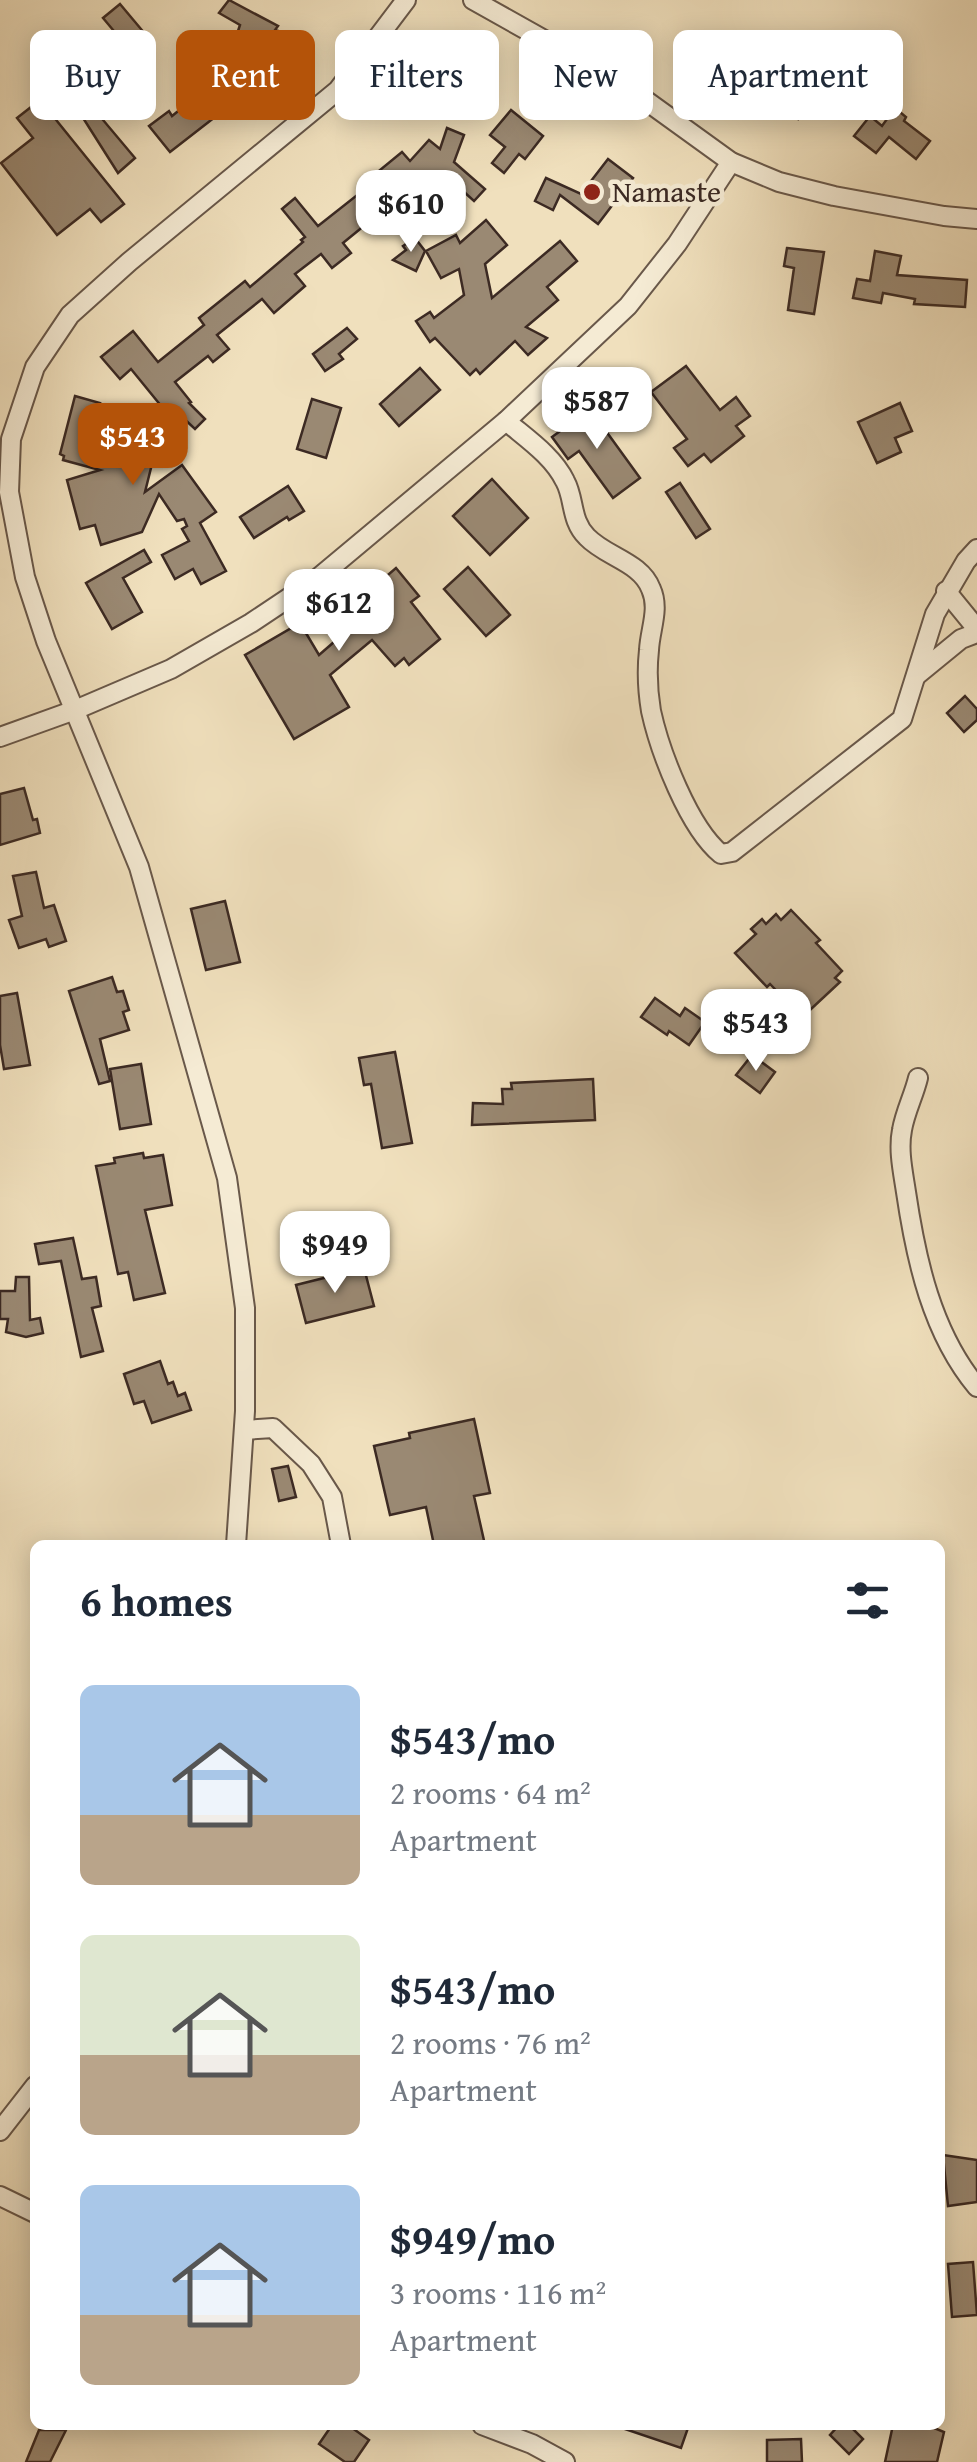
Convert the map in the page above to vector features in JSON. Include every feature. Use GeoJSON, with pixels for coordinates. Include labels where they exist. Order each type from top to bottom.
{"type":"FeatureCollection","features":[{"type":"Feature","properties":{"kind":"street"},"geometry":{"type":"LineString","coordinates":[[236,1540],[244,1430],[245,1308],[226,1178],[139,867],[46,641],[24,577],[9,492],[10,439],[35,367],[70,315],[338,90],[406,0]]}},
{"type":"Feature","properties":{"kind":"street"},"geometry":{"type":"LineString","coordinates":[[473,0],[623,84],[731,162],[778,182],[834,196],[977,219]]}},
{"type":"Feature","properties":{"kind":"street"},"geometry":{"type":"LineString","coordinates":[[0,737],[171,669],[317,579],[506,420],[628,306],[677,244],[731,162]]}},
{"type":"Feature","properties":{"kind":"street"},"geometry":{"type":"LineString","coordinates":[[506,420],[551,461],[567,482],[572,510],[582,533],[600,550],[638,570],[654,594],[649,649],[651,710],[670,769],[700,834],[721,854],[732,852],[902,719],[935,614],[977,550]]}},
{"type":"Feature","properties":{"kind":"street"},"geometry":{"type":"LineString","coordinates":[[916,676],[960,639],[977,631],[946,592]]}},
{"type":"Feature","properties":{"kind":"street"},"geometry":{"type":"LineString","coordinates":[[918,1078],[902,1130],[908,1206],[935,1315],[977,1387]]}},
{"type":"Feature","properties":{"kind":"street"},"geometry":{"type":"LineString","coordinates":[[244,1430],[272,1428],[312,1464],[332,1497],[340,1540]]}},
{"type":"Feature","properties":{"kind":"street"},"geometry":{"type":"LineString","coordinates":[[0,2131],[30,2092]]}},
{"type":"Feature","properties":{"kind":"street"},"geometry":{"type":"LineString","coordinates":[[0,2196],[30,2211]]}},
{"type":"Feature","properties":{"kind":"street"},"geometry":{"type":"LineString","coordinates":[[495,2430],[564,2462]]}},
{"type":"Feature","properties":{"kind":"building"},"geometry":{"type":"Polygon","coordinates":[[[229,0],[278,26],[275,30],[238,30],[240,25],[219,13],[229,0]]]}},
{"type":"Feature","properties":{"kind":"building"},"geometry":{"type":"Polygon","coordinates":[[[120,4],[142,30],[113,30],[103,18],[120,4]]]}},
{"type":"Feature","properties":{"kind":"building"},"geometry":{"type":"Polygon","coordinates":[[[30,108],[30,120],[56,120],[124,204],[101,222],[90,209],[57,235],[1,163],[33,138],[17,118],[30,108]]]}},
{"type":"Feature","properties":{"kind":"building"},"geometry":{"type":"Polygon","coordinates":[[[511,110],[543,136],[525,159],[519,154],[504,173],[492,163],[505,147],[490,135],[511,110]]]}},
{"type":"Feature","properties":{"kind":"building"},"geometry":{"type":"Polygon","coordinates":[[[169,111],[172,116],[176,113],[176,120],[211,120],[170,152],[149,126],[169,111]]]}},
{"type":"Feature","properties":{"kind":"building"},"geometry":{"type":"Polygon","coordinates":[[[903,115],[904,121],[930,141],[916,159],[889,137],[876,153],[854,136],[867,120],[882,126],[886,120],[903,120],[903,115]]]}},
{"type":"Feature","properties":{"kind":"building"},"geometry":{"type":"Polygon","coordinates":[[[84,120],[103,120],[135,158],[118,173],[84,120]]]}},
{"type":"Feature","properties":{"kind":"building"},"geometry":{"type":"Polygon","coordinates":[[[447,128],[464,135],[454,162],[485,189],[474,201],[453,182],[435,208],[409,189],[343,243],[351,253],[332,268],[321,254],[295,274],[305,286],[274,313],[262,299],[217,335],[229,349],[213,362],[208,356],[175,382],[205,419],[195,429],[178,413],[171,418],[131,369],[120,379],[101,357],[133,331],[158,362],[204,325],[199,318],[245,281],[250,287],[303,242],[305,237],[282,209],[295,198],[318,226],[384,174],[380,170],[402,152],[410,161],[429,140],[440,149],[447,128]]]}},
{"type":"Feature","properties":{"kind":"building"},"geometry":{"type":"Polygon","coordinates":[[[608,159],[633,178],[598,224],[560,195],[553,210],[535,201],[546,178],[581,194],[608,159]]]}},
{"type":"Feature","properties":{"kind":"building"},"geometry":{"type":"Polygon","coordinates":[[[486,220],[507,245],[485,264],[492,298],[560,241],[577,261],[547,287],[558,300],[526,327],[547,338],[528,355],[515,341],[480,374],[476,369],[470,375],[435,338],[430,342],[416,321],[430,312],[434,318],[464,295],[459,269],[441,278],[426,251],[456,235],[460,243],[486,220]]]}},
{"type":"Feature","properties":{"kind":"building"},"geometry":{"type":"Polygon","coordinates":[[[415,238],[425,251],[416,271],[393,260],[415,238]]]}},
{"type":"Feature","properties":{"kind":"building"},"geometry":{"type":"Polygon","coordinates":[[[787,248],[824,252],[814,314],[788,310],[794,268],[784,266],[787,248]]]}},
{"type":"Feature","properties":{"kind":"building"},"geometry":{"type":"Polygon","coordinates":[[[875,251],[901,256],[897,275],[967,280],[965,307],[914,304],[915,299],[883,293],[881,303],[853,298],[857,279],[870,281],[875,251]]]}},
{"type":"Feature","properties":{"kind":"building"},"geometry":{"type":"Polygon","coordinates":[[[347,328],[357,339],[339,354],[343,359],[325,371],[313,354],[347,328]]]}},
{"type":"Feature","properties":{"kind":"building"},"geometry":{"type":"Polygon","coordinates":[[[686,366],[720,410],[736,397],[750,416],[736,426],[744,436],[711,462],[704,454],[688,466],[674,448],[687,439],[651,392],[686,366]]]}},
{"type":"Feature","properties":{"kind":"building"},"geometry":{"type":"Polygon","coordinates":[[[420,368],[440,390],[399,426],[380,404],[420,368]]]}},
{"type":"Feature","properties":{"kind":"building"},"geometry":{"type":"Polygon","coordinates":[[[75,396],[100,403],[96,415],[160,432],[145,492],[182,465],[216,512],[200,523],[226,571],[201,584],[193,569],[175,579],[162,555],[189,541],[182,529],[187,526],[184,519],[177,521],[159,494],[142,532],[101,545],[95,525],[80,529],[67,480],[100,470],[63,460],[60,454],[75,396]]]}},
{"type":"Feature","properties":{"kind":"building"},"geometry":{"type":"Polygon","coordinates":[[[312,399],[341,408],[326,458],[297,449],[312,399]]]}},
{"type":"Feature","properties":{"kind":"building"},"geometry":{"type":"Polygon","coordinates":[[[900,403],[912,431],[895,438],[901,452],[877,463],[858,422],[900,403]]]}},
{"type":"Feature","properties":{"kind":"building"},"geometry":{"type":"Polygon","coordinates":[[[590,409],[640,478],[613,498],[579,451],[568,459],[552,437],[590,409]]]}},
{"type":"Feature","properties":{"kind":"building"},"geometry":{"type":"Polygon","coordinates":[[[492,479],[528,518],[490,555],[453,516],[492,479]]]}},
{"type":"Feature","properties":{"kind":"building"},"geometry":{"type":"Polygon","coordinates":[[[680,483],[710,529],[696,538],[666,492],[680,483]]]}},
{"type":"Feature","properties":{"kind":"building"},"geometry":{"type":"Polygon","coordinates":[[[288,486],[304,511],[254,538],[240,517],[288,486]]]}},
{"type":"Feature","properties":{"kind":"building"},"geometry":{"type":"Polygon","coordinates":[[[144,550],[151,562],[123,578],[142,612],[112,629],[86,583],[144,550]]]}},
{"type":"Feature","properties":{"kind":"building"},"geometry":{"type":"Polygon","coordinates":[[[468,567],[510,615],[486,636],[444,589],[468,567]]]}},
{"type":"Feature","properties":{"kind":"building"},"geometry":{"type":"Polygon","coordinates":[[[396,568],[419,596],[411,602],[440,639],[409,665],[404,658],[395,666],[372,640],[330,675],[349,707],[294,739],[245,655],[300,623],[319,655],[357,622],[347,610],[396,568]]]}},
{"type":"Feature","properties":{"kind":"building"},"geometry":{"type":"Polygon","coordinates":[[[965,696],[977,709],[977,720],[964,732],[947,713],[965,696]]]}},
{"type":"Feature","properties":{"kind":"building"},"geometry":{"type":"Polygon","coordinates":[[[24,788],[40,833],[0,845],[0,794],[24,788]]]}},
{"type":"Feature","properties":{"kind":"building"},"geometry":{"type":"Polygon","coordinates":[[[36,872],[44,908],[54,905],[66,941],[49,947],[46,939],[19,948],[9,920],[22,916],[13,876],[36,872]]]}},
{"type":"Feature","properties":{"kind":"building"},"geometry":{"type":"Polygon","coordinates":[[[225,901],[240,962],[206,970],[191,909],[225,901]]]}},
{"type":"Feature","properties":{"kind":"building"},"geometry":{"type":"Polygon","coordinates":[[[791,910],[820,940],[816,943],[842,971],[835,978],[840,982],[810,1010],[799,999],[791,1006],[735,953],[756,934],[751,929],[762,919],[766,924],[776,914],[781,920],[791,910]]]}},
{"type":"Feature","properties":{"kind":"building"},"geometry":{"type":"Polygon","coordinates":[[[112,977],[117,992],[123,991],[129,1010],[123,1012],[129,1030],[100,1039],[110,1081],[99,1084],[69,991],[112,977]]]}},
{"type":"Feature","properties":{"kind":"building"},"geometry":{"type":"Polygon","coordinates":[[[17,993],[30,1065],[4,1069],[0,996],[17,993]]]}},
{"type":"Feature","properties":{"kind":"building"},"geometry":{"type":"Polygon","coordinates":[[[655,998],[680,1016],[685,1008],[705,1022],[689,1045],[641,1017],[655,998]]]}},
{"type":"Feature","properties":{"kind":"building"},"geometry":{"type":"Polygon","coordinates":[[[395,1052],[412,1143],[382,1148],[371,1084],[364,1085],[359,1058],[395,1052]]]}},
{"type":"Feature","properties":{"kind":"building"},"geometry":{"type":"Polygon","coordinates":[[[752,1055],[775,1072],[760,1093],[736,1075],[752,1055]]]}},
{"type":"Feature","properties":{"kind":"building"},"geometry":{"type":"Polygon","coordinates":[[[141,1064],[151,1124],[120,1129],[110,1069],[141,1064]]]}},
{"type":"Feature","properties":{"kind":"building"},"geometry":{"type":"Polygon","coordinates":[[[593,1079],[595,1120],[472,1125],[473,1103],[503,1104],[502,1089],[512,1089],[511,1083],[593,1079]]]}},
{"type":"Feature","properties":{"kind":"building"},"geometry":{"type":"Polygon","coordinates":[[[143,1153],[144,1158],[163,1155],[172,1205],[145,1210],[165,1293],[134,1300],[128,1272],[118,1274],[96,1166],[143,1153]]]}},
{"type":"Feature","properties":{"kind":"building"},"geometry":{"type":"Polygon","coordinates":[[[73,1238],[82,1279],[96,1277],[101,1306],[92,1308],[103,1351],[81,1357],[61,1261],[39,1264],[35,1244],[73,1238]]]}},
{"type":"Feature","properties":{"kind":"building"},"geometry":{"type":"Polygon","coordinates":[[[364,1268],[374,1306],[306,1323],[296,1285],[364,1268]]]}},
{"type":"Feature","properties":{"kind":"building"},"geometry":{"type":"Polygon","coordinates":[[[16,1277],[29,1277],[30,1320],[40,1318],[43,1333],[26,1337],[6,1332],[8,1319],[0,1319],[0,1291],[15,1291],[16,1277]]]}},
{"type":"Feature","properties":{"kind":"building"},"geometry":{"type":"Polygon","coordinates":[[[160,1361],[168,1384],[173,1382],[178,1396],[185,1393],[191,1410],[152,1423],[144,1401],[134,1404],[124,1374],[160,1361]]]}},
{"type":"Feature","properties":{"kind":"building"},"geometry":{"type":"Polygon","coordinates":[[[474,1419],[490,1493],[474,1496],[484,1540],[433,1540],[426,1507],[390,1515],[374,1446],[410,1438],[409,1433],[474,1419]]]}},
{"type":"Feature","properties":{"kind":"building"},"geometry":{"type":"Polygon","coordinates":[[[288,1466],[296,1497],[279,1501],[272,1469],[288,1466]]]}},
{"type":"Feature","properties":{"kind":"building"},"geometry":{"type":"Polygon","coordinates":[[[945,2155],[977,2160],[977,2202],[948,2206],[945,2155]]]}},
{"type":"Feature","properties":{"kind":"building"},"geometry":{"type":"Polygon","coordinates":[[[973,2262],[977,2315],[952,2317],[948,2264],[973,2262]]]}},
{"type":"Feature","properties":{"kind":"building"},"geometry":{"type":"Polygon","coordinates":[[[39,2430],[66,2430],[50,2462],[26,2462],[39,2430]]]}},
{"type":"Feature","properties":{"kind":"building"},"geometry":{"type":"Polygon","coordinates":[[[329,2430],[355,2430],[369,2440],[354,2462],[345,2462],[319,2444],[329,2430]]]}},
{"type":"Feature","properties":{"kind":"building"},"geometry":{"type":"Polygon","coordinates":[[[628,2430],[687,2430],[681,2448],[628,2430]]]}},
{"type":"Feature","properties":{"kind":"building"},"geometry":{"type":"Polygon","coordinates":[[[834,2430],[854,2430],[863,2439],[849,2454],[830,2435],[834,2430]]]}},
{"type":"Feature","properties":{"kind":"building"},"geometry":{"type":"Polygon","coordinates":[[[892,2430],[944,2432],[937,2462],[885,2462],[892,2430]]]}},
{"type":"Feature","properties":{"kind":"building"},"geometry":{"type":"Polygon","coordinates":[[[801,2439],[802,2462],[767,2462],[767,2440],[801,2439]]]}},
{"type":"Feature","properties":{"kind":"place","name":"Namaste"},"geometry":{"type":"Point","coordinates":[592,192]}}]}
